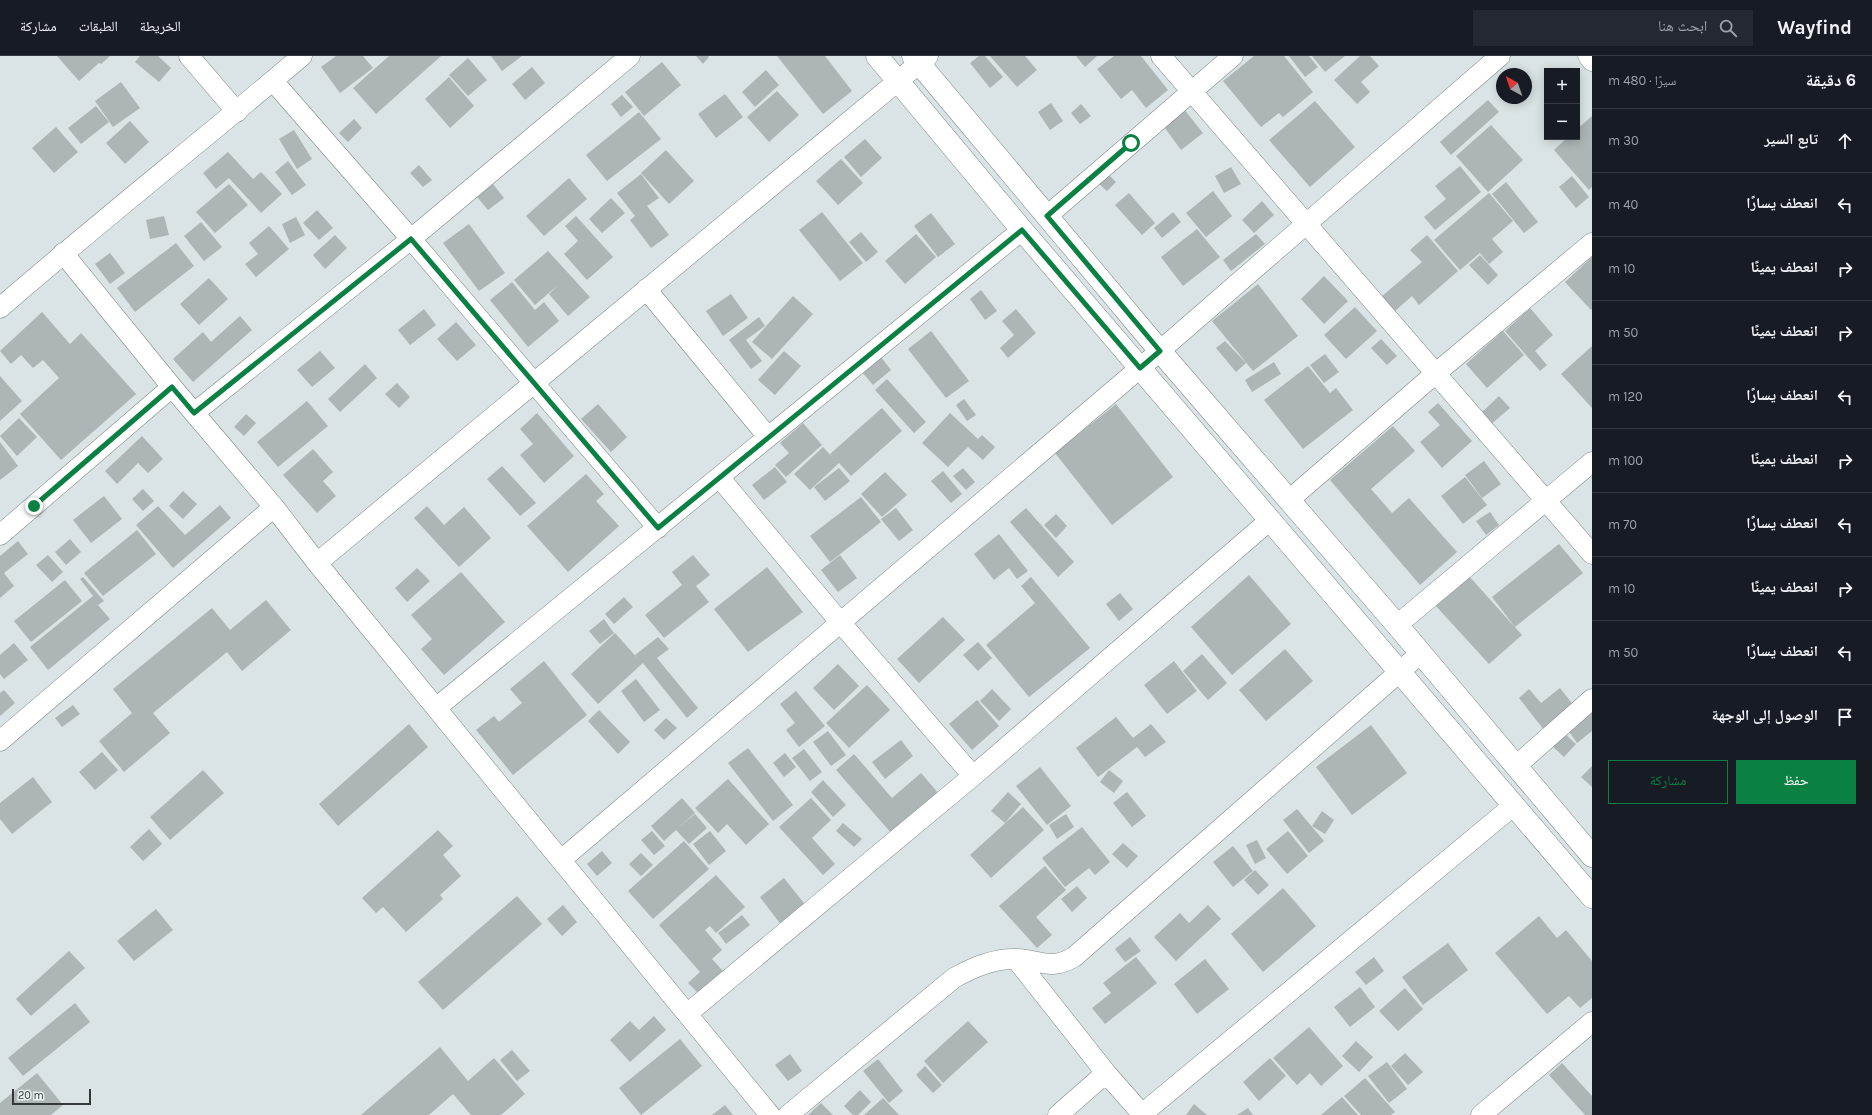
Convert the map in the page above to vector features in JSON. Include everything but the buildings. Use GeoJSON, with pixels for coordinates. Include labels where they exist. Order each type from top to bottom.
{"type":"FeatureCollection","features":[{"type":"Feature","properties":{"kind":"main road"},"geometry":{"type":"LineString","coordinates":[[876,56],[1022,230],[1592,897]]}},
{"type":"Feature","properties":{"kind":"main road"},"geometry":{"type":"LineString","coordinates":[[920,58],[1047,216],[1160,351],[1421,653],[1592,856]]}},
{"type":"Feature","properties":{"kind":"street"},"geometry":{"type":"LineString","coordinates":[[189,56],[237,112]]}},
{"type":"Feature","properties":{"kind":"street"},"geometry":{"type":"LineString","coordinates":[[0,308],[63,253],[237,112],[302,56]]}},
{"type":"Feature","properties":{"kind":"street"},"geometry":{"type":"LineString","coordinates":[[194,413],[411,239],[630,56]]}},
{"type":"Feature","properties":{"kind":"street"},"geometry":{"type":"LineString","coordinates":[[1161,56],[1592,554]]}},
{"type":"Feature","properties":{"kind":"street"},"geometry":{"type":"LineString","coordinates":[[1047,216],[1233,56]]}},
{"type":"Feature","properties":{"kind":"street"},"geometry":{"type":"LineString","coordinates":[[561,860],[1160,351],[1500,56]]}},
{"type":"Feature","properties":{"kind":"street"},"geometry":{"type":"LineString","coordinates":[[1588,56],[1592,61]]}},
{"type":"Feature","properties":{"kind":"street"},"geometry":{"type":"LineString","coordinates":[[317,563],[897,81],[920,58]]}},
{"type":"Feature","properties":{"kind":"street"},"geometry":{"type":"LineString","coordinates":[[272,81],[411,239],[658,528]]}},
{"type":"Feature","properties":{"kind":"street"},"geometry":{"type":"LineString","coordinates":[[436,708],[1022,230]]}},
{"type":"Feature","properties":{"kind":"street"},"geometry":{"type":"LineString","coordinates":[[1290,500],[1436,373],[1592,243]]}},
{"type":"Feature","properties":{"kind":"street"},"geometry":{"type":"LineString","coordinates":[[63,253],[172,387],[274,507],[317,563],[770,1115]]}},
{"type":"Feature","properties":{"kind":"street"},"geometry":{"type":"LineString","coordinates":[[646,289],[768,437]]}},
{"type":"Feature","properties":{"kind":"street"},"geometry":{"type":"LineString","coordinates":[[0,535],[172,387]]}},
{"type":"Feature","properties":{"kind":"street"},"geometry":{"type":"LineString","coordinates":[[1397,625],[1592,462]]}},
{"type":"Feature","properties":{"kind":"street"},"geometry":{"type":"LineString","coordinates":[[719,477],[840,622],[973,776]]}},
{"type":"Feature","properties":{"kind":"street"},"geometry":{"type":"LineString","coordinates":[[0,741],[274,507]]}},
{"type":"Feature","properties":{"kind":"street"},"geometry":{"type":"LineString","coordinates":[[687,1014],[973,776],[1270,520]]}},
{"type":"Feature","properties":{"kind":"street"},"geometry":{"type":"LineString","coordinates":[[788,1115],[954,978],[974,967],[1016,959],[1039,964],[1059,964],[1074,957],[1421,653]]}},
{"type":"Feature","properties":{"kind":"street"},"geometry":{"type":"LineString","coordinates":[[1516,766],[1592,699]]}},
{"type":"Feature","properties":{"kind":"street"},"geometry":{"type":"LineString","coordinates":[[1016,959],[1106,1073],[1143,1114],[1513,806]]}},
{"type":"Feature","properties":{"kind":"street"},"geometry":{"type":"LineString","coordinates":[[1481,1115],[1592,1022]]}},
{"type":"Feature","properties":{"kind":"street"},"geometry":{"type":"LineString","coordinates":[[1058,1115],[1106,1073]]}},
{"type":"Feature","properties":{"kind":"route"},"geometry":{"type":"LineString","coordinates":[[34,506],[172,387],[194,413],[411,239],[658,528],[1022,230],[1140,368],[1160,351],[1047,216],[1131,143]]}}]}
